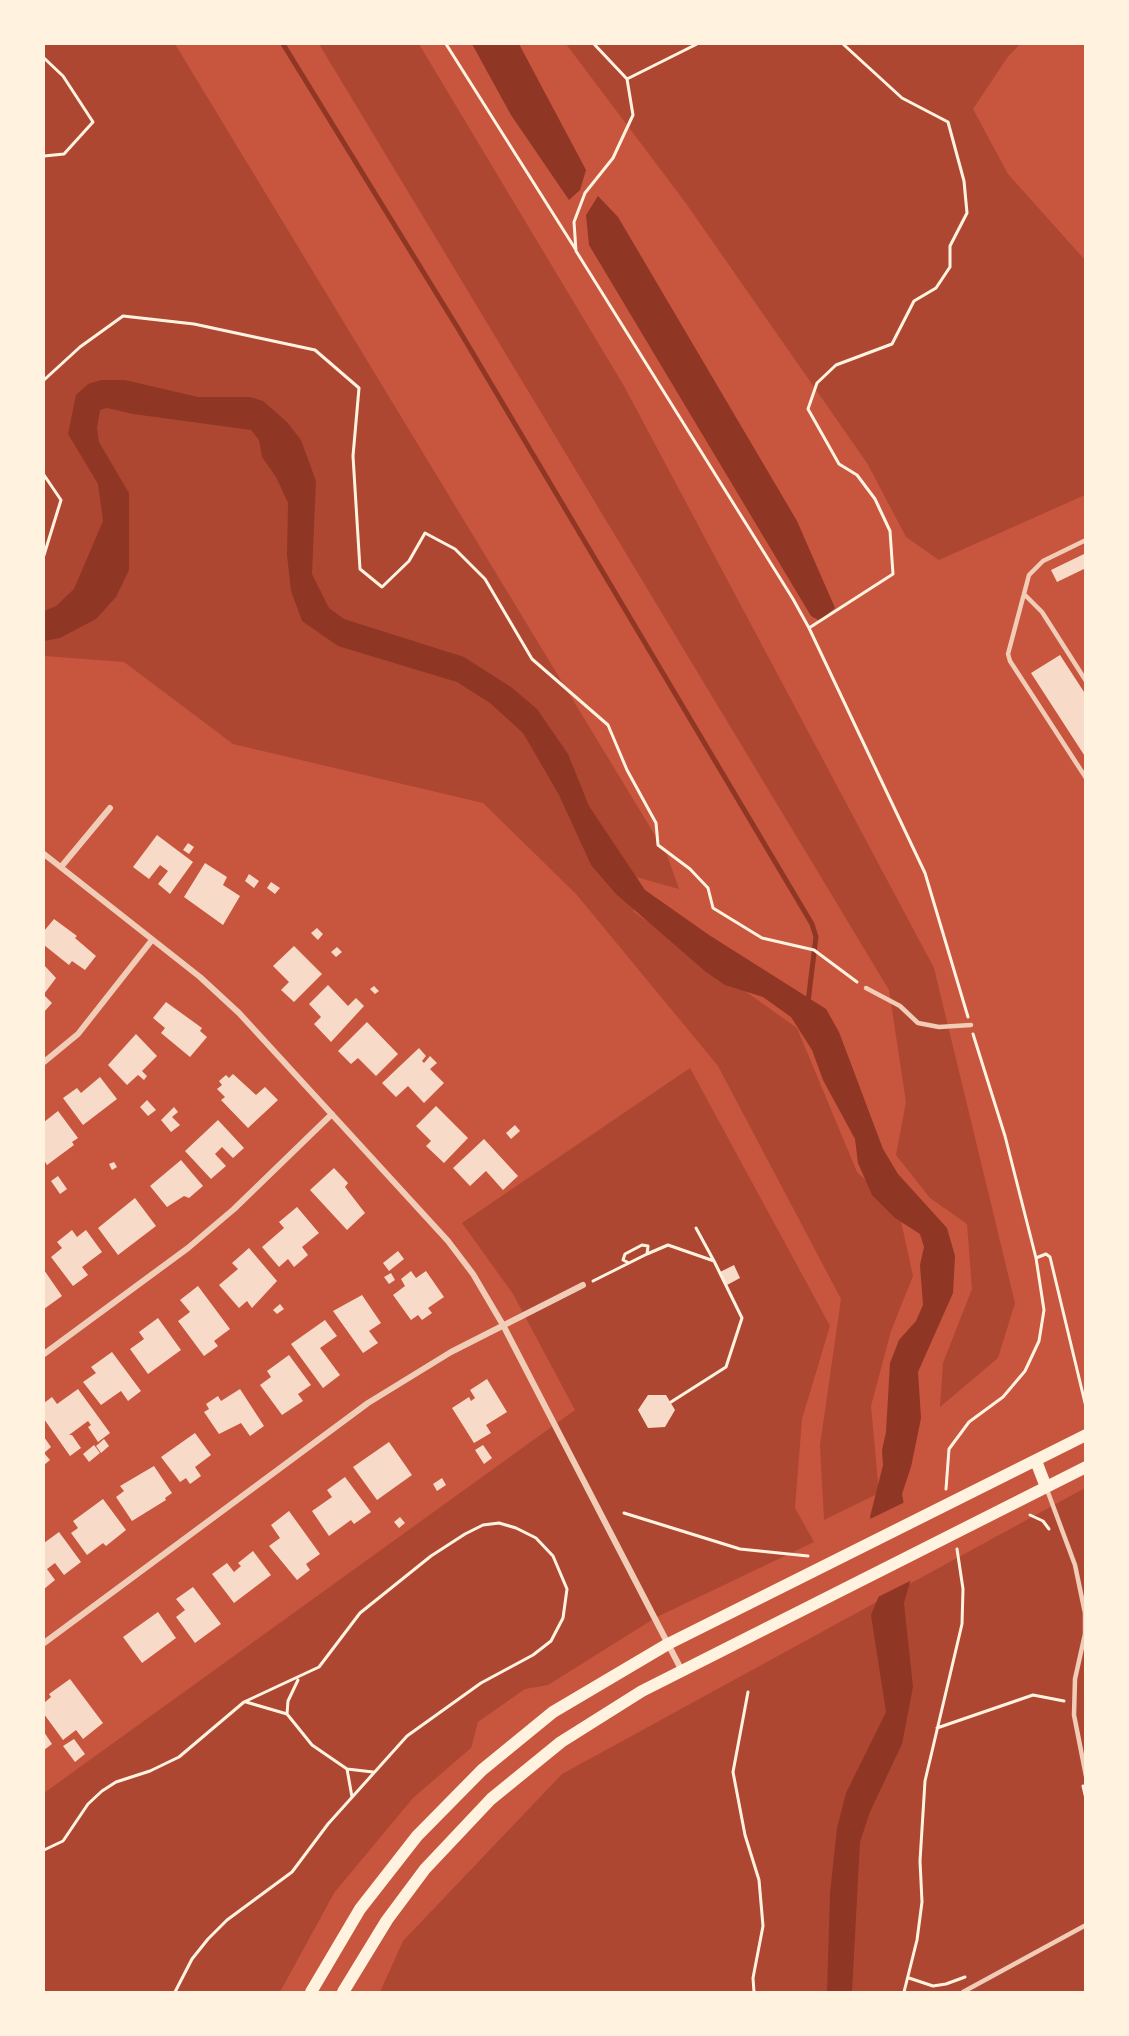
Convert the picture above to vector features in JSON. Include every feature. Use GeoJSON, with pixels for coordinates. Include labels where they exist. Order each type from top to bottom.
{"type":"FeatureCollection","features":[{"type":"Feature","properties":{"kind":"main road"},"geometry":{"type":"LineString","coordinates":[[311,1992],[344,1934],[378,1884],[459,1791],[553,1712],[668,1644],[1086,1435]]}},
{"type":"Feature","properties":{"kind":"main road"},"geometry":{"type":"LineString","coordinates":[[1035,1461],[1046,1487]]}},
{"type":"Feature","properties":{"kind":"main road"},"geometry":{"type":"LineString","coordinates":[[343,1992],[370,1945],[405,1894],[446,1845],[491,1798],[537,1760],[587,1724],[682,1671],[1086,1467]]}},
{"type":"Feature","properties":{"kind":"street"},"geometry":{"type":"LineString","coordinates":[[61,867],[110,808]]}},
{"type":"Feature","properties":{"kind":"street"},"geometry":{"type":"LineString","coordinates":[[44,854],[200,977],[239,1013],[448,1241],[473,1274],[503,1325],[682,1671]]}},
{"type":"Feature","properties":{"kind":"street"},"geometry":{"type":"LineString","coordinates":[[44,1062],[78,1034],[152,940]]}},
{"type":"Feature","properties":{"kind":"street"},"geometry":{"type":"LineString","coordinates":[[44,1354],[210,1230],[332,1114]]}},
{"type":"Feature","properties":{"kind":"street"},"geometry":{"type":"LineString","coordinates":[[44,1643],[368,1402],[415,1372],[583,1285]]}},
{"type":"Feature","properties":{"kind":"lane"},"geometry":{"type":"LineString","coordinates":[[1086,540],[1043,561],[1029,575],[1008,645],[1010,661],[1086,778]]}},
{"type":"Feature","properties":{"kind":"lane"},"geometry":{"type":"LineString","coordinates":[[1024,594],[1042,612],[1086,681]]}},
{"type":"Feature","properties":{"kind":"lane"},"geometry":{"type":"LineString","coordinates":[[866,988],[900,1006],[918,1023],[939,1027],[971,1025]]}},
{"type":"Feature","properties":{"kind":"lane"},"geometry":{"type":"LineString","coordinates":[[1046,1487],[1075,1565],[1085,1613],[1085,1634],[1075,1679],[1074,1715],[1086,1776]]}},
{"type":"Feature","properties":{"kind":"lane"},"geometry":{"type":"LineString","coordinates":[[963,1992],[1086,1925]]}},
{"type":"Feature","properties":{"kind":"path"},"geometry":{"type":"LineString","coordinates":[[446,44],[794,599],[925,873],[1005,1136],[1036,1258],[1044,1310],[1039,1341],[1015,1385],[969,1422],[957,1435],[949,1449],[945,1488]]}},
{"type":"Feature","properties":{"kind":"path"},"geometry":{"type":"LineString","coordinates":[[576,251],[574,222],[585,193],[613,158],[633,115],[627,80],[594,44]]}},
{"type":"Feature","properties":{"kind":"path"},"geometry":{"type":"LineString","coordinates":[[627,80],[697,44]]}},
{"type":"Feature","properties":{"kind":"path"},"geometry":{"type":"LineString","coordinates":[[809,628],[893,574],[890,531],[875,499],[857,475],[839,464],[808,409],[817,383],[836,366],[892,344],[914,301],[936,288],[950,267],[950,246],[967,213],[964,181],[948,122],[902,98],[843,44]]}},
{"type":"Feature","properties":{"kind":"path"},"geometry":{"type":"LineString","coordinates":[[44,58],[63,76],[93,123],[64,154],[44,156]]}},
{"type":"Feature","properties":{"kind":"path"},"geometry":{"type":"LineString","coordinates":[[44,380],[80,347],[123,316],[194,324],[315,350],[359,388],[353,456],[360,569],[382,587],[409,561],[425,532],[455,549],[485,579],[532,659],[609,724],[627,770],[656,823],[658,845],[690,870],[708,888],[713,908],[762,938],[814,950],[866,988]]}},
{"type":"Feature","properties":{"kind":"path"},"geometry":{"type":"LineString","coordinates":[[44,475],[61,500],[44,555]]}},
{"type":"Feature","properties":{"kind":"path"},"geometry":{"type":"LineString","coordinates":[[670,1402],[726,1367],[742,1318],[696,1228]]}},
{"type":"Feature","properties":{"kind":"path"},"geometry":{"type":"LineString","coordinates":[[628,1263],[623,1260],[626,1254],[642,1245],[648,1246],[647,1254]]}},
{"type":"Feature","properties":{"kind":"path"},"geometry":{"type":"LineString","coordinates":[[583,1285],[668,1245],[714,1261]]}},
{"type":"Feature","properties":{"kind":"path"},"geometry":{"type":"LineString","coordinates":[[1036,1258],[1046,1254],[1050,1257],[1086,1407]]}},
{"type":"Feature","properties":{"kind":"path"},"geometry":{"type":"LineString","coordinates":[[624,1513],[740,1550],[808,1556]]}},
{"type":"Feature","properties":{"kind":"path"},"geometry":{"type":"LineString","coordinates":[[44,1850],[63,1841],[88,1804],[102,1791],[116,1782],[150,1771],[179,1757],[244,1701],[319,1668],[360,1613],[412,1570],[465,1534],[483,1526],[499,1523],[536,1538],[554,1556],[567,1589],[563,1618],[551,1641],[533,1655],[481,1683],[407,1736],[351,1797],[292,1872],[227,1920],[208,1939],[192,1959],[175,1992]]}},
{"type":"Feature","properties":{"kind":"path"},"geometry":{"type":"LineString","coordinates":[[904,1992],[909,1978],[922,1902],[920,1861],[925,1780],[962,1624],[963,1589],[959,1561]]}},
{"type":"Feature","properties":{"kind":"path"},"geometry":{"type":"LineString","coordinates":[[287,1714],[288,1701],[299,1678]]}},
{"type":"Feature","properties":{"kind":"path"},"geometry":{"type":"LineString","coordinates":[[748,1692],[733,1772],[745,1835],[759,1880],[763,1926],[753,1978],[754,1992]]}},
{"type":"Feature","properties":{"kind":"path"},"geometry":{"type":"LineString","coordinates":[[937,1728],[1033,1695],[1063,1700],[1074,1715]]}},
{"type":"Feature","properties":{"kind":"path"},"geometry":{"type":"LineString","coordinates":[[244,1701],[287,1714],[312,1745],[346,1769],[373,1772]]}},
{"type":"Feature","properties":{"kind":"path"},"geometry":{"type":"LineString","coordinates":[[346,1769],[351,1797]]}},
{"type":"Feature","properties":{"kind":"path"},"geometry":{"type":"LineString","coordinates":[[909,1978],[933,1986],[946,1984],[972,1973]]}},
{"type":"Feature","properties":{"kind":"shaded area"},"geometry":{"type":"Polygon","coordinates":[[[44,44],[175,44],[667,855],[679,889],[625,874],[634,912],[797,1028],[857,1172],[899,1212],[913,1276],[891,1331],[871,1406],[879,1493],[824,1520],[820,1445],[841,1299],[718,1066],[576,894],[483,803],[233,744],[124,662],[44,656],[44,44]]]}},
{"type":"Feature","properties":{"kind":"shaded area"},"geometry":{"type":"Polygon","coordinates":[[[319,44],[419,44],[624,386],[934,968],[1015,1303],[998,1358],[940,1407],[943,1363],[972,1289],[967,1224],[930,1198],[896,1155],[906,1102],[889,990],[319,44]]]}},
{"type":"Feature","properties":{"kind":"shaded area"},"geometry":{"type":"Polygon","coordinates":[[[472,44],[519,44],[586,170],[580,190],[569,200],[511,115],[472,44]]]}},
{"type":"Feature","properties":{"kind":"shaded area"},"geometry":{"type":"Polygon","coordinates":[[[566,44],[1020,44],[1007,58],[973,109],[1008,174],[1085,260],[1085,495],[939,560],[906,537],[867,463],[685,202],[566,44]]]}},
{"type":"Feature","properties":{"kind":"shaded area"},"geometry":{"type":"Polygon","coordinates":[[[598,196],[618,217],[797,521],[835,608],[820,621],[811,616],[589,245],[586,215],[598,196]]]}},
{"type":"Feature","properties":{"kind":"shaded area"},"geometry":{"type":"Polygon","coordinates":[[[101,380],[125,380],[198,397],[250,397],[263,401],[287,422],[301,440],[316,481],[312,574],[329,608],[344,619],[464,657],[511,687],[537,709],[568,754],[589,806],[645,890],[709,935],[826,1009],[839,1032],[883,1149],[898,1174],[947,1228],[955,1256],[953,1293],[918,1372],[921,1418],[911,1467],[902,1494],[915,1565],[904,1603],[913,1687],[902,1744],[870,1812],[860,1842],[852,1992],[827,1992],[830,1893],[837,1828],[846,1793],[886,1712],[871,1615],[883,1586],[887,1559],[870,1517],[883,1465],[882,1450],[886,1432],[890,1363],[899,1340],[916,1321],[923,1305],[920,1265],[924,1247],[920,1234],[895,1218],[872,1195],[858,1163],[855,1139],[823,1080],[812,1050],[791,1017],[763,997],[725,985],[706,972],[616,894],[591,865],[559,795],[523,733],[490,703],[457,682],[338,646],[302,621],[291,591],[287,555],[288,503],[276,477],[262,457],[259,440],[251,430],[133,414],[107,408],[100,410],[97,428],[99,442],[129,493],[129,570],[116,597],[96,619],[60,638],[44,641],[44,611],[56,606],[74,589],[103,521],[98,484],[68,434],[76,395],[88,384],[101,380]]]}},
{"type":"Feature","properties":{"kind":"shaded area"},"geometry":{"type":"Polygon","coordinates":[[[690,1068],[830,1326],[802,1419],[795,1508],[814,1542],[655,1618],[548,1685],[525,1689],[478,1722],[471,1748],[413,1798],[334,1893],[280,1992],[44,1992],[44,1793],[575,1410],[513,1294],[462,1223],[690,1068]]]}},
{"type":"Feature","properties":{"kind":"shaded area"},"geometry":{"type":"Polygon","coordinates":[[[1085,1488],[1085,1992],[380,1992],[403,1941],[562,1774],[1085,1488]]]}},
{"type":"Feature","properties":{"kind":"pier"},"geometry":{"type":"Polygon","coordinates":[[[907,1501],[918,1565],[914,1579],[874,1599],[880,1585],[884,1559],[868,1520],[907,1501]]]}},
{"type":"Feature","properties":{"kind":"building"},"geometry":{"type":"Polygon","coordinates":[[[1086,553],[1086,568],[1057,582],[1051,570],[1086,553]]]}},
{"type":"Feature","properties":{"kind":"building"},"geometry":{"type":"Polygon","coordinates":[[[1060,655],[1086,695],[1086,758],[1031,673],[1060,655]]]}},
{"type":"Feature","properties":{"kind":"building"},"geometry":{"type":"Polygon","coordinates":[[[157,835],[193,862],[170,894],[158,884],[168,871],[160,865],[149,879],[133,867],[157,835]]]}},
{"type":"Feature","properties":{"kind":"building"},"geometry":{"type":"Polygon","coordinates":[[[188,843],[194,847],[189,854],[183,850],[188,843]]]}},
{"type":"Feature","properties":{"kind":"building"},"geometry":{"type":"Polygon","coordinates":[[[205,863],[227,877],[223,885],[240,896],[223,925],[184,897],[205,863]]]}},
{"type":"Feature","properties":{"kind":"building"},"geometry":{"type":"Polygon","coordinates":[[[249,874],[259,881],[254,888],[245,881],[249,874]]]}},
{"type":"Feature","properties":{"kind":"building"},"geometry":{"type":"Polygon","coordinates":[[[271,882],[280,888],[275,894],[267,888],[271,882]]]}},
{"type":"Feature","properties":{"kind":"building"},"geometry":{"type":"Polygon","coordinates":[[[54,919],[77,936],[75,938],[96,956],[85,970],[72,961],[69,965],[44,945],[44,931],[54,919]]]}},
{"type":"Feature","properties":{"kind":"building"},"geometry":{"type":"Polygon","coordinates":[[[317,928],[323,934],[318,940],[311,933],[317,928]]]}},
{"type":"Feature","properties":{"kind":"building"},"geometry":{"type":"Polygon","coordinates":[[[294,946],[322,974],[294,1002],[281,990],[289,982],[273,966],[294,946]]]}},
{"type":"Feature","properties":{"kind":"building"},"geometry":{"type":"Polygon","coordinates":[[[337,947],[342,952],[336,957],[331,952],[337,947]]]}},
{"type":"Feature","properties":{"kind":"building"},"geometry":{"type":"Polygon","coordinates":[[[44,965],[56,978],[44,994],[44,965]]]}},
{"type":"Feature","properties":{"kind":"building"},"geometry":{"type":"Polygon","coordinates":[[[328,985],[348,1006],[356,998],[364,1006],[331,1042],[314,1024],[321,1017],[309,1004],[328,985]]]}},
{"type":"Feature","properties":{"kind":"building"},"geometry":{"type":"Polygon","coordinates":[[[374,986],[379,991],[375,994],[370,989],[374,986]]]}},
{"type":"Feature","properties":{"kind":"building"},"geometry":{"type":"Polygon","coordinates":[[[44,995],[52,1003],[44,1012],[44,995]]]}},
{"type":"Feature","properties":{"kind":"building"},"geometry":{"type":"Polygon","coordinates":[[[166,1002],[202,1028],[200,1031],[207,1037],[190,1057],[161,1033],[165,1028],[153,1018],[166,1002]]]}},
{"type":"Feature","properties":{"kind":"building"},"geometry":{"type":"Polygon","coordinates":[[[367,1022],[398,1054],[376,1076],[358,1058],[351,1064],[338,1051],[367,1022]]]}},
{"type":"Feature","properties":{"kind":"building"},"geometry":{"type":"Polygon","coordinates":[[[136,1034],[157,1056],[142,1071],[147,1076],[144,1080],[138,1075],[127,1085],[108,1065],[136,1034]]]}},
{"type":"Feature","properties":{"kind":"building"},"geometry":{"type":"Polygon","coordinates":[[[419,1048],[426,1056],[422,1061],[424,1063],[430,1056],[437,1063],[430,1069],[444,1083],[424,1103],[408,1086],[396,1097],[382,1083],[419,1048]]]}},
{"type":"Feature","properties":{"kind":"building"},"geometry":{"type":"Polygon","coordinates":[[[233,1074],[256,1095],[265,1087],[278,1100],[248,1128],[221,1100],[225,1097],[217,1089],[222,1085],[219,1081],[226,1075],[229,1078],[233,1074]]]}},
{"type":"Feature","properties":{"kind":"building"},"geometry":{"type":"Polygon","coordinates":[[[100,1077],[117,1099],[83,1125],[63,1098],[77,1088],[81,1093],[100,1077]]]}},
{"type":"Feature","properties":{"kind":"building"},"geometry":{"type":"Polygon","coordinates":[[[147,1100],[156,1110],[148,1116],[140,1107],[147,1100]]]}},
{"type":"Feature","properties":{"kind":"building"},"geometry":{"type":"Polygon","coordinates":[[[436,1106],[468,1138],[444,1163],[426,1146],[431,1141],[416,1126],[436,1106]]]}},
{"type":"Feature","properties":{"kind":"building"},"geometry":{"type":"Polygon","coordinates":[[[174,1107],[178,1112],[172,1117],[180,1125],[171,1132],[161,1120],[174,1107]]]}},
{"type":"Feature","properties":{"kind":"building"},"geometry":{"type":"Polygon","coordinates":[[[58,1111],[78,1138],[72,1142],[74,1145],[47,1165],[44,1160],[44,1122],[58,1111]]]}},
{"type":"Feature","properties":{"kind":"building"},"geometry":{"type":"Polygon","coordinates":[[[218,1120],[244,1148],[233,1158],[222,1147],[215,1154],[226,1166],[211,1179],[185,1151],[218,1120]]]}},
{"type":"Feature","properties":{"kind":"building"},"geometry":{"type":"Polygon","coordinates":[[[515,1125],[520,1131],[511,1139],[506,1133],[515,1125]]]}},
{"type":"Feature","properties":{"kind":"building"},"geometry":{"type":"Polygon","coordinates":[[[484,1139],[518,1176],[503,1190],[486,1171],[470,1186],[453,1168],[484,1139]]]}},
{"type":"Feature","properties":{"kind":"building"},"geometry":{"type":"Polygon","coordinates":[[[181,1160],[203,1186],[189,1198],[184,1196],[167,1207],[150,1186],[181,1160]]]}},
{"type":"Feature","properties":{"kind":"building"},"geometry":{"type":"Polygon","coordinates":[[[114,1162],[117,1167],[112,1170],[109,1164],[114,1162]]]}},
{"type":"Feature","properties":{"kind":"building"},"geometry":{"type":"Polygon","coordinates":[[[334,1168],[348,1183],[345,1187],[365,1213],[347,1230],[310,1190],[334,1168]]]}},
{"type":"Feature","properties":{"kind":"building"},"geometry":{"type":"Polygon","coordinates":[[[58,1176],[67,1189],[60,1194],[51,1181],[58,1176]]]}},
{"type":"Feature","properties":{"kind":"building"},"geometry":{"type":"Polygon","coordinates":[[[135,1198],[156,1226],[118,1255],[98,1228],[135,1198]]]}},
{"type":"Feature","properties":{"kind":"building"},"geometry":{"type":"Polygon","coordinates":[[[297,1207],[319,1233],[302,1247],[308,1255],[294,1267],[288,1259],[279,1267],[262,1247],[284,1228],[279,1222],[297,1207]]]}},
{"type":"Feature","properties":{"kind":"building"},"geometry":{"type":"Polygon","coordinates":[[[72,1230],[77,1237],[86,1230],[102,1252],[82,1267],[88,1275],[73,1286],[51,1257],[62,1248],[57,1242],[72,1230]]]}},
{"type":"Feature","properties":{"kind":"building"},"geometry":{"type":"Polygon","coordinates":[[[249,1248],[277,1281],[252,1308],[247,1301],[239,1308],[219,1285],[238,1269],[232,1263],[249,1248]]]}},
{"type":"Feature","properties":{"kind":"building"},"geometry":{"type":"Polygon","coordinates":[[[398,1251],[404,1259],[389,1271],[383,1263],[398,1251]]]}},
{"type":"Feature","properties":{"kind":"building"},"geometry":{"type":"Polygon","coordinates":[[[734,1265],[740,1278],[727,1285],[720,1272],[734,1265]]]}},
{"type":"Feature","properties":{"kind":"building"},"geometry":{"type":"Polygon","coordinates":[[[44,1270],[62,1296],[44,1309],[44,1270]]]}},
{"type":"Feature","properties":{"kind":"building"},"geometry":{"type":"Polygon","coordinates":[[[411,1271],[416,1278],[426,1271],[444,1297],[428,1308],[432,1313],[422,1320],[418,1315],[411,1320],[393,1295],[405,1286],[401,1279],[411,1271]]]}},
{"type":"Feature","properties":{"kind":"building"},"geometry":{"type":"Polygon","coordinates":[[[391,1273],[395,1280],[389,1284],[384,1277],[391,1273]]]}},
{"type":"Feature","properties":{"kind":"building"},"geometry":{"type":"Polygon","coordinates":[[[198,1286],[230,1329],[214,1341],[218,1346],[204,1356],[178,1321],[190,1312],[180,1300],[198,1286]]]}},
{"type":"Feature","properties":{"kind":"building"},"geometry":{"type":"Polygon","coordinates":[[[362,1295],[381,1323],[369,1331],[378,1343],[363,1353],[333,1311],[362,1295]]]}},
{"type":"Feature","properties":{"kind":"building"},"geometry":{"type":"Polygon","coordinates":[[[280,1304],[284,1309],[277,1314],[273,1310],[280,1304]]]}},
{"type":"Feature","properties":{"kind":"building"},"geometry":{"type":"Polygon","coordinates":[[[158,1318],[181,1350],[148,1374],[130,1349],[144,1339],[139,1332],[158,1318]]]}},
{"type":"Feature","properties":{"kind":"building"},"geometry":{"type":"Polygon","coordinates":[[[325,1320],[337,1336],[320,1348],[340,1375],[323,1388],[291,1344],[325,1320]]]}},
{"type":"Feature","properties":{"kind":"building"},"geometry":{"type":"Polygon","coordinates":[[[112,1352],[141,1391],[128,1401],[121,1391],[101,1405],[83,1382],[96,1373],[91,1367],[112,1352]]]}},
{"type":"Feature","properties":{"kind":"building"},"geometry":{"type":"Polygon","coordinates":[[[289,1355],[311,1385],[298,1394],[303,1401],[282,1415],[260,1385],[271,1377],[267,1371],[289,1355]]]}},
{"type":"Feature","properties":{"kind":"building"},"geometry":{"type":"Polygon","coordinates":[[[487,1379],[507,1412],[486,1425],[491,1433],[474,1443],[452,1408],[469,1397],[471,1401],[475,1398],[470,1390],[487,1379]]]}},
{"type":"Feature","properties":{"kind":"building"},"geometry":{"type":"Polygon","coordinates":[[[78,1389],[110,1433],[98,1442],[88,1427],[91,1425],[88,1421],[69,1435],[72,1435],[81,1448],[70,1456],[44,1419],[44,1403],[52,1397],[57,1404],[78,1389]]]}},
{"type":"Feature","properties":{"kind":"building"},"geometry":{"type":"Polygon","coordinates":[[[240,1389],[264,1426],[250,1436],[241,1423],[219,1434],[204,1412],[209,1409],[206,1404],[218,1396],[221,1401],[240,1389]]]}},
{"type":"Feature","properties":{"kind":"building"},"geometry":{"type":"Polygon","coordinates":[[[648,1395],[666,1395],[675,1410],[665,1427],[648,1428],[638,1410],[648,1395]]]}},
{"type":"Feature","properties":{"kind":"building"},"geometry":{"type":"Polygon","coordinates":[[[195,1433],[211,1455],[195,1467],[201,1476],[190,1484],[186,1478],[180,1482],[161,1457],[195,1433]]]}},
{"type":"Feature","properties":{"kind":"building"},"geometry":{"type":"Polygon","coordinates":[[[44,1437],[51,1447],[44,1453],[44,1437]]]}},
{"type":"Feature","properties":{"kind":"building"},"geometry":{"type":"Polygon","coordinates":[[[104,1439],[109,1446],[101,1453],[96,1446],[104,1439]]]}},
{"type":"Feature","properties":{"kind":"building"},"geometry":{"type":"Polygon","coordinates":[[[389,1442],[412,1475],[377,1500],[353,1467],[389,1442]]]}},
{"type":"Feature","properties":{"kind":"building"},"geometry":{"type":"Polygon","coordinates":[[[94,1445],[100,1453],[89,1462],[83,1454],[94,1445]]]}},
{"type":"Feature","properties":{"kind":"building"},"geometry":{"type":"Polygon","coordinates":[[[483,1445],[492,1458],[484,1464],[475,1450],[483,1445]]]}},
{"type":"Feature","properties":{"kind":"building"},"geometry":{"type":"Polygon","coordinates":[[[44,1453],[50,1460],[44,1465],[44,1453]]]}},
{"type":"Feature","properties":{"kind":"building"},"geometry":{"type":"Polygon","coordinates":[[[154,1466],[172,1493],[165,1498],[166,1500],[132,1521],[116,1497],[124,1491],[120,1486],[154,1466]]]}},
{"type":"Feature","properties":{"kind":"building"},"geometry":{"type":"Polygon","coordinates":[[[345,1477],[371,1512],[354,1524],[351,1520],[329,1536],[312,1511],[332,1497],[327,1490],[345,1477]]]}},
{"type":"Feature","properties":{"kind":"building"},"geometry":{"type":"Polygon","coordinates":[[[442,1478],[446,1485],[437,1491],[433,1484],[442,1478]]]}},
{"type":"Feature","properties":{"kind":"building"},"geometry":{"type":"Polygon","coordinates":[[[103,1499],[126,1530],[106,1546],[103,1543],[87,1555],[71,1533],[78,1528],[73,1521],[103,1499]]]}},
{"type":"Feature","properties":{"kind":"building"},"geometry":{"type":"Polygon","coordinates":[[[289,1511],[320,1554],[306,1564],[310,1570],[297,1580],[269,1546],[280,1538],[271,1525],[289,1511]]]}},
{"type":"Feature","properties":{"kind":"building"},"geometry":{"type":"Polygon","coordinates":[[[400,1517],[405,1523],[399,1528],[394,1522],[400,1517]]]}},
{"type":"Feature","properties":{"kind":"building"},"geometry":{"type":"Polygon","coordinates":[[[59,1532],[81,1562],[64,1575],[55,1563],[47,1569],[55,1580],[44,1589],[44,1543],[59,1532]]]}},
{"type":"Feature","properties":{"kind":"building"},"geometry":{"type":"Polygon","coordinates":[[[253,1551],[271,1575],[234,1603],[212,1574],[227,1563],[234,1572],[241,1566],[238,1563],[253,1551]]]}},
{"type":"Feature","properties":{"kind":"building"},"geometry":{"type":"Polygon","coordinates":[[[193,1587],[221,1624],[195,1643],[176,1617],[185,1610],[176,1599],[193,1587]]]}},
{"type":"Feature","properties":{"kind":"building"},"geometry":{"type":"Polygon","coordinates":[[[158,1612],[176,1638],[142,1663],[123,1637],[158,1612]]]}},
{"type":"Feature","properties":{"kind":"building"},"geometry":{"type":"Polygon","coordinates":[[[70,1679],[103,1723],[83,1739],[76,1730],[63,1740],[44,1714],[44,1703],[51,1697],[49,1694],[70,1679]]]}},
{"type":"Feature","properties":{"kind":"building"},"geometry":{"type":"Polygon","coordinates":[[[44,1732],[52,1744],[44,1750],[44,1732]]]}},
{"type":"Feature","properties":{"kind":"building"},"geometry":{"type":"Polygon","coordinates":[[[74,1739],[85,1754],[75,1762],[63,1746],[74,1739]]]}},
{"type":"Feature","properties":{"kind":"waterway"},"geometry":{"type":"LineString","coordinates":[[283,44],[459,330],[812,924],[816,937],[808,1002]]}}]}
